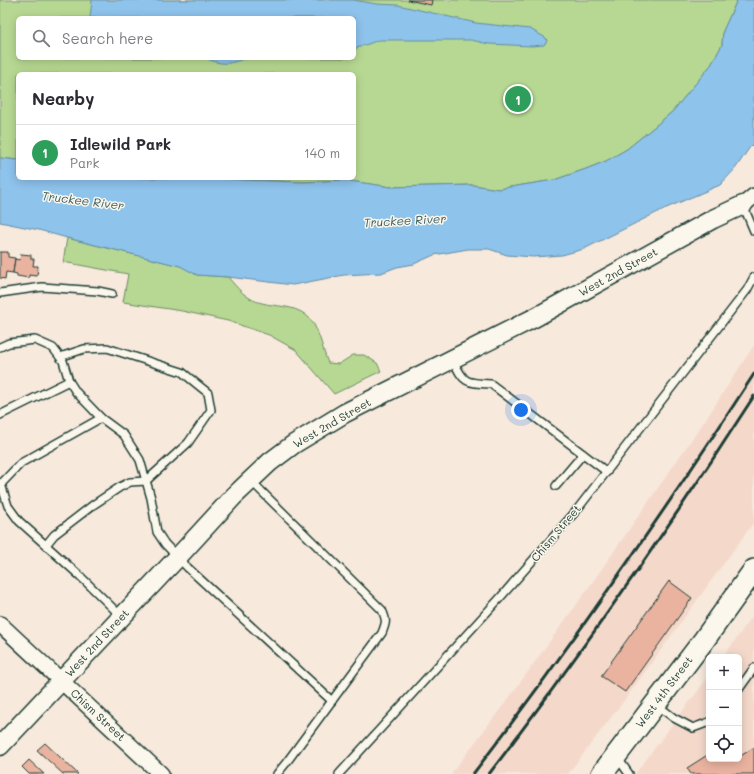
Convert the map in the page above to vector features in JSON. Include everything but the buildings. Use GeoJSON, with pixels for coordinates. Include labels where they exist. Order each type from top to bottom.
{"type":"FeatureCollection","features":[{"type":"Feature","properties":{"kind":"main road","name":"West 4th Street"},"geometry":{"type":"LineString","coordinates":[[602,774],[753,574]]}},
{"type":"Feature","properties":{"kind":"street","name":"West 2nd Street"},"geometry":{"type":"LineString","coordinates":[[0,746],[250,480],[270,462],[294,444],[352,410],[536,318],[748,201]]}},
{"type":"Feature","properties":{"kind":"street","name":"Chism Street"},"geometry":{"type":"LineString","coordinates":[[0,624],[161,774]]}},
{"type":"Feature","properties":{"kind":"lane"},"geometry":{"type":"LineString","coordinates":[[748,201],[754,231]]}},
{"type":"Feature","properties":{"kind":"lane","name":"Chism Street"},"geometry":{"type":"LineString","coordinates":[[339,774],[542,551],[607,472],[747,290],[754,277]]}},
{"type":"Feature","properties":{"kind":"lane"},"geometry":{"type":"LineString","coordinates":[[0,293],[42,287],[98,291],[112,294]]}},
{"type":"Feature","properties":{"kind":"lane"},"geometry":{"type":"LineString","coordinates":[[0,347],[10,343],[35,340],[53,348],[63,361],[69,381],[76,392],[101,418],[124,435],[140,460],[151,498],[157,532],[165,544],[178,558],[332,701]]}},
{"type":"Feature","properties":{"kind":"lane"},"geometry":{"type":"LineString","coordinates":[[46,545],[54,535],[120,487],[130,482],[146,481],[188,443],[211,410],[208,393],[182,372],[107,348],[84,349],[60,357]]}},
{"type":"Feature","properties":{"kind":"lane"},"geometry":{"type":"LineString","coordinates":[[453,359],[462,378],[470,383],[490,384],[607,472]]}},
{"type":"Feature","properties":{"kind":"lane"},"geometry":{"type":"LineString","coordinates":[[0,415],[69,381]]}},
{"type":"Feature","properties":{"kind":"lane"},"geometry":{"type":"LineString","coordinates":[[101,418],[21,463],[1,483],[8,506],[19,521],[122,617]]}},
{"type":"Feature","properties":{"kind":"lane"},"geometry":{"type":"LineString","coordinates":[[556,486],[583,454]]}},
{"type":"Feature","properties":{"kind":"lane"},"geometry":{"type":"LineString","coordinates":[[250,480],[382,610],[386,623],[382,633],[277,774]]}},
{"type":"Feature","properties":{"kind":"lane"},"geometry":{"type":"LineString","coordinates":[[742,685],[754,668]]}},
{"type":"Feature","properties":{"kind":"lane"},"geometry":{"type":"LineString","coordinates":[[655,704],[674,718],[693,728],[706,723]]}},
{"type":"Feature","properties":{"kind":"lane"},"geometry":{"type":"LineString","coordinates":[[616,755],[630,774]]}},
{"type":"Feature","properties":{"kind":"shaded area"},"geometry":{"type":"Polygon","coordinates":[[[754,345],[754,522],[626,698],[568,774],[451,774],[511,695],[594,580],[710,413],[754,345]]]}},
{"type":"Feature","properties":{"kind":"shaded area"},"geometry":{"type":"Polygon","coordinates":[[[754,614],[754,774],[635,774],[706,680],[706,762],[742,762],[742,654],[725,654],[754,614]]]}},
{"type":"Feature","properties":{"kind":"green space"},"geometry":{"type":"Polygon","coordinates":[[[0,0],[737,0],[723,31],[722,45],[711,65],[673,111],[627,149],[606,161],[554,180],[498,189],[473,185],[391,187],[343,180],[356,180],[356,72],[16,72],[16,160],[0,158],[0,0]]]}},
{"type":"Feature","properties":{"kind":"green space"},"geometry":{"type":"Polygon","coordinates":[[[245,180],[343,180],[304,182],[245,180]]]}},
{"type":"Feature","properties":{"kind":"green space"},"geometry":{"type":"Polygon","coordinates":[[[67,238],[181,266],[197,275],[228,277],[239,289],[252,299],[262,303],[296,309],[306,315],[317,331],[328,363],[339,364],[353,355],[364,355],[377,363],[381,371],[334,394],[296,350],[269,335],[228,321],[182,311],[123,302],[128,274],[63,262],[67,238]]]}},
{"type":"Feature","properties":{"kind":"water"},"geometry":{"type":"Polygon","coordinates":[[[92,0],[353,0],[377,4],[398,5],[476,23],[530,29],[546,38],[547,41],[544,45],[532,46],[489,44],[471,40],[379,40],[356,48],[356,16],[90,16],[92,0]]]}},
{"type":"Feature","properties":{"kind":"water","name":"Truckee River"},"geometry":{"type":"Polygon","coordinates":[[[737,0],[754,0],[754,143],[735,169],[720,185],[664,209],[584,249],[562,255],[533,257],[507,255],[489,249],[468,249],[434,255],[414,264],[397,267],[381,273],[344,275],[293,285],[228,277],[197,275],[180,266],[39,230],[0,222],[0,158],[16,160],[16,180],[245,180],[304,182],[343,180],[391,187],[473,185],[498,189],[554,180],[606,161],[627,149],[673,111],[711,65],[722,45],[723,31],[737,0]]]}},
{"type":"Feature","properties":{"kind":"water"},"geometry":{"type":"Polygon","coordinates":[[[211,60],[241,60],[226,63],[211,60]]]}},
{"type":"Feature","properties":{"kind":"railway"},"geometry":{"type":"LineString","coordinates":[[473,774],[582,627],[754,374]]}},
{"type":"Feature","properties":{"kind":"railway"},"geometry":{"type":"LineString","coordinates":[[489,774],[558,682],[625,588],[691,492],[754,396]]}},
{"type":"Feature","properties":{"kind":"place","name":"Idlewild Park"},"geometry":{"type":"Point","coordinates":[518,99]}}]}
